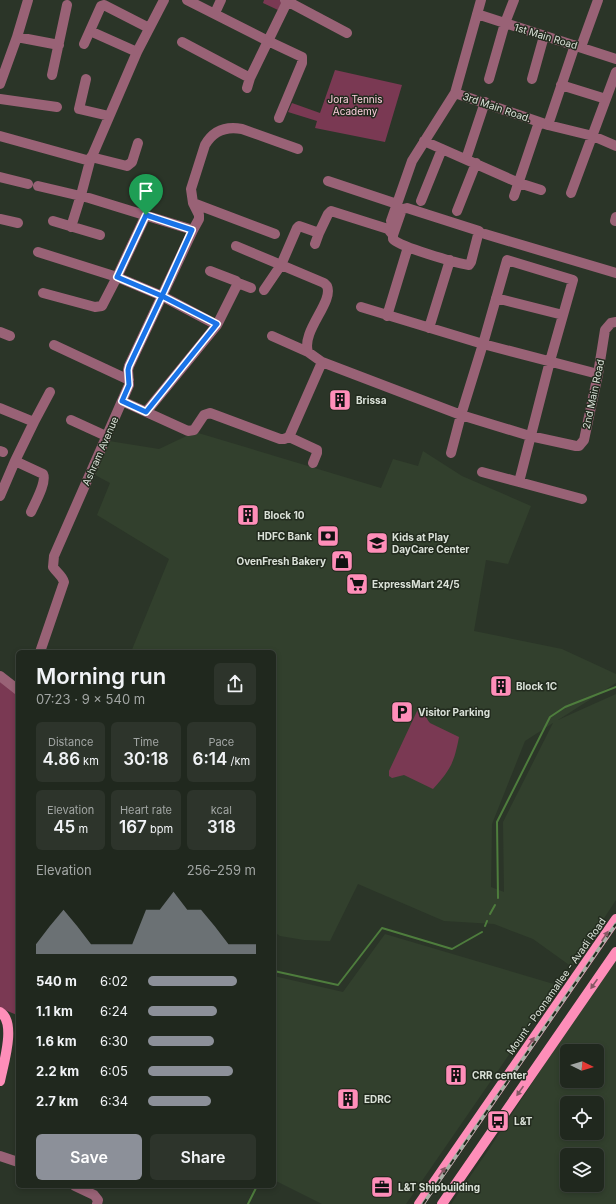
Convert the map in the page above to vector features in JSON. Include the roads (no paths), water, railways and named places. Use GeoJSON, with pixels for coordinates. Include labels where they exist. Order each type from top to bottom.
{"type":"FeatureCollection","features":[{"type":"Feature","properties":{"kind":"main road","name":"Mount - Poonamallee - Avadi Road"},"geometry":{"type":"LineString","coordinates":[[419,1204],[616,919]]}},
{"type":"Feature","properties":{"kind":"main road"},"geometry":{"type":"LineString","coordinates":[[442,1204],[616,952]]}},
{"type":"Feature","properties":{"kind":"main road"},"geometry":{"type":"LineString","coordinates":[[0,1012],[3,1014],[7,1022],[9,1031],[0,1081]]}},
{"type":"Feature","properties":{"kind":"street"},"geometry":{"type":"LineString","coordinates":[[0,84],[17,37],[28,0]]}},
{"type":"Feature","properties":{"kind":"street"},"geometry":{"type":"LineString","coordinates":[[71,227],[90,159],[137,52],[164,0]]}},
{"type":"Feature","properties":{"kind":"street"},"geometry":{"type":"LineString","coordinates":[[187,0],[300,56],[303,60],[280,118]]}},
{"type":"Feature","properties":{"kind":"street"},"geometry":{"type":"LineString","coordinates":[[215,13],[221,0]]}},
{"type":"Feature","properties":{"kind":"street","name":"3rd Main Road."},"geometry":{"type":"LineString","coordinates":[[481,0],[455,93],[485,102],[544,124],[593,136],[616,146]]}},
{"type":"Feature","properties":{"kind":"street"},"geometry":{"type":"LineString","coordinates":[[489,79],[505,23],[514,0]]}},
{"type":"Feature","properties":{"kind":"street"},"geometry":{"type":"LineString","coordinates":[[514,196],[598,0]]}},
{"type":"Feature","properties":{"kind":"street"},"geometry":{"type":"LineString","coordinates":[[182,42],[248,83],[286,1],[347,34]]}},
{"type":"Feature","properties":{"kind":"street"},"geometry":{"type":"LineString","coordinates":[[52,75],[68,4]]}},
{"type":"Feature","properties":{"kind":"street"},"geometry":{"type":"LineString","coordinates":[[84,44],[101,6],[104,5],[149,28]]}},
{"type":"Feature","properties":{"kind":"street","name":"1st Main Road"},"geometry":{"type":"LineString","coordinates":[[476,14],[616,59]]}},
{"type":"Feature","properties":{"kind":"street"},"geometry":{"type":"LineString","coordinates":[[90,31],[137,52]]}},
{"type":"Feature","properties":{"kind":"street"},"geometry":{"type":"LineString","coordinates":[[532,79],[544,36]]}},
{"type":"Feature","properties":{"kind":"street"},"geometry":{"type":"LineString","coordinates":[[17,37],[59,45]]}},
{"type":"Feature","properties":{"kind":"street"},"geometry":{"type":"LineString","coordinates":[[571,193],[616,72]]}},
{"type":"Feature","properties":{"kind":"street"},"geometry":{"type":"LineString","coordinates":[[86,79],[79,109],[109,116]]}},
{"type":"Feature","properties":{"kind":"street"},"geometry":{"type":"LineString","coordinates":[[562,85],[606,99]]}},
{"type":"Feature","properties":{"kind":"street"},"geometry":{"type":"LineString","coordinates":[[390,232],[403,209],[406,208],[479,231],[471,262],[469,265],[408,247],[395,242],[390,232],[397,204],[412,161],[455,93]]}},
{"type":"Feature","properties":{"kind":"street"},"geometry":{"type":"LineString","coordinates":[[0,99],[57,107]]}},
{"type":"Feature","properties":{"kind":"street"},"geometry":{"type":"LineString","coordinates":[[466,159],[485,102]]}},
{"type":"Feature","properties":{"kind":"street"},"geometry":{"type":"LineString","coordinates":[[276,234],[193,203],[191,189],[205,146],[209,139],[221,130],[233,127],[242,129],[298,149]]}},
{"type":"Feature","properties":{"kind":"street"},"geometry":{"type":"LineString","coordinates":[[0,136],[90,159],[126,166],[132,162],[138,143]]}},
{"type":"Feature","properties":{"kind":"street"},"geometry":{"type":"LineString","coordinates":[[424,141],[519,183],[541,190]]}},
{"type":"Feature","properties":{"kind":"street"},"geometry":{"type":"LineString","coordinates":[[422,201],[442,149]]}},
{"type":"Feature","properties":{"kind":"street"},"geometry":{"type":"LineString","coordinates":[[457,211],[476,163]]}},
{"type":"Feature","properties":{"kind":"street"},"geometry":{"type":"LineString","coordinates":[[0,177],[81,195],[192,230]]}},
{"type":"Feature","properties":{"kind":"street"},"geometry":{"type":"LineString","coordinates":[[328,181],[397,204]]}},
{"type":"Feature","properties":{"kind":"street","name":"Ashram Avenue"},"geometry":{"type":"LineString","coordinates":[[41,650],[64,582],[62,576],[55,571],[53,567],[54,556],[106,436],[128,390],[129,366],[192,230],[199,219],[199,215],[193,203]]}},
{"type":"Feature","properties":{"kind":"street"},"geometry":{"type":"LineString","coordinates":[[314,244],[328,214],[331,212],[390,232]]}},
{"type":"Feature","properties":{"kind":"street"},"geometry":{"type":"LineString","coordinates":[[43,293],[98,307],[102,306],[146,215]]}},
{"type":"Feature","properties":{"kind":"street"},"geometry":{"type":"LineString","coordinates":[[0,219],[18,223]]}},
{"type":"Feature","properties":{"kind":"street"},"geometry":{"type":"LineString","coordinates":[[53,221],[100,235]]}},
{"type":"Feature","properties":{"kind":"street"},"geometry":{"type":"LineString","coordinates":[[264,290],[281,265],[297,228],[299,226],[319,233]]}},
{"type":"Feature","properties":{"kind":"street"},"geometry":{"type":"LineString","coordinates":[[485,234],[616,273]]}},
{"type":"Feature","properties":{"kind":"street"},"geometry":{"type":"LineString","coordinates":[[236,246],[324,283],[327,286],[329,294],[307,341],[308,352]]}},
{"type":"Feature","properties":{"kind":"street"},"geometry":{"type":"LineString","coordinates":[[387,316],[408,247]]}},
{"type":"Feature","properties":{"kind":"street"},"geometry":{"type":"LineString","coordinates":[[38,252],[117,277],[162,296],[217,324]]}},
{"type":"Feature","properties":{"kind":"street"},"geometry":{"type":"LineString","coordinates":[[429,328],[450,260]]}},
{"type":"Feature","properties":{"kind":"street"},"geometry":{"type":"LineString","coordinates":[[451,452],[507,260],[573,280],[550,361],[519,482]]}},
{"type":"Feature","properties":{"kind":"street"},"geometry":{"type":"LineString","coordinates":[[210,271],[251,288]]}},
{"type":"Feature","properties":{"kind":"street"},"geometry":{"type":"LineString","coordinates":[[146,412],[217,324],[238,283]]}},
{"type":"Feature","properties":{"kind":"street"},"geometry":{"type":"LineString","coordinates":[[496,298],[563,315]]}},
{"type":"Feature","properties":{"kind":"street"},"geometry":{"type":"LineString","coordinates":[[361,307],[483,344],[598,374]]}},
{"type":"Feature","properties":{"kind":"street","name":"2nd Main Road"},"geometry":{"type":"LineString","coordinates":[[530,436],[579,446],[584,440],[598,374],[605,330],[611,322],[616,322]]}},
{"type":"Feature","properties":{"kind":"street"},"geometry":{"type":"LineString","coordinates":[[0,332],[10,336]]}},
{"type":"Feature","properties":{"kind":"street"},"geometry":{"type":"LineString","coordinates":[[272,336],[308,352],[322,362],[461,415],[530,436]]}},
{"type":"Feature","properties":{"kind":"street"},"geometry":{"type":"LineString","coordinates":[[54,345],[129,380]]}},
{"type":"Feature","properties":{"kind":"street"},"geometry":{"type":"LineString","coordinates":[[289,437],[322,362]]}},
{"type":"Feature","properties":{"kind":"street"},"geometry":{"type":"LineString","coordinates":[[0,496],[15,461],[50,392]]}},
{"type":"Feature","properties":{"kind":"street"},"geometry":{"type":"LineString","coordinates":[[122,401],[188,431],[194,430],[204,415],[210,413],[280,439],[289,437],[317,450],[313,463]]}},
{"type":"Feature","properties":{"kind":"street"},"geometry":{"type":"LineString","coordinates":[[0,408],[34,422]]}},
{"type":"Feature","properties":{"kind":"street"},"geometry":{"type":"LineString","coordinates":[[72,420],[106,436]]}},
{"type":"Feature","properties":{"kind":"street"},"geometry":{"type":"LineString","coordinates":[[15,461],[43,474],[44,476],[44,482],[31,512]]}},
{"type":"Feature","properties":{"kind":"street"},"geometry":{"type":"LineString","coordinates":[[482,472],[582,498]]}},
{"type":"Feature","properties":{"kind":"street"},"geometry":{"type":"LineString","coordinates":[[0,676],[16,688]]}},
{"type":"Feature","properties":{"kind":"street"},"geometry":{"type":"LineString","coordinates":[[0,1156],[16,1161]]}},
{"type":"Feature","properties":{"kind":"street"},"geometry":{"type":"LineString","coordinates":[[79,1188],[94,1195],[98,1200],[97,1204]]}},
{"type":"Feature","properties":{"kind":"waterway"},"geometry":{"type":"LineString","coordinates":[[498,898],[497,822],[550,717],[565,707],[616,687]]}},
{"type":"Feature","properties":{"kind":"waterway"},"geometry":{"type":"LineString","coordinates":[[490,914],[495,905]]}},
{"type":"Feature","properties":{"kind":"waterway"},"geometry":{"type":"LineString","coordinates":[[485,926],[487,921]]}},
{"type":"Feature","properties":{"kind":"waterway"},"geometry":{"type":"LineString","coordinates":[[276,971],[338,985],[382,928],[452,949],[482,932]]}},
{"type":"Feature","properties":{"kind":"waterway"},"geometry":{"type":"LineString","coordinates":[[248,1204],[256,1188]]}},
{"type":"Feature","properties":{"kind":"railway"},"geometry":{"type":"LineString","coordinates":[[423,1204],[616,924]]}},
{"type":"Feature","properties":{"kind":"place","name":"Brissa"},"geometry":{"type":"Point","coordinates":[340,400]}},
{"type":"Feature","properties":{"kind":"place","name":"Block 10"},"geometry":{"type":"Point","coordinates":[248,515]}},
{"type":"Feature","properties":{"kind":"place","name":"HDFC Bank"},"geometry":{"type":"Point","coordinates":[328,536]}},
{"type":"Feature","properties":{"kind":"place","name":"Kids at Play DayCare Center"},"geometry":{"type":"Point","coordinates":[377,543]}},
{"type":"Feature","properties":{"kind":"place","name":"OvenFresh Bakery"},"geometry":{"type":"Point","coordinates":[342,561]}},
{"type":"Feature","properties":{"kind":"place","name":"ExpressMart 24/5"},"geometry":{"type":"Point","coordinates":[357,584]}},
{"type":"Feature","properties":{"kind":"place","name":"Block 1C"},"geometry":{"type":"Point","coordinates":[501,686]}},
{"type":"Feature","properties":{"kind":"place","name":"Visitor Parking"},"geometry":{"type":"Point","coordinates":[402,712]}},
{"type":"Feature","properties":{"kind":"place","name":"CRR center"},"geometry":{"type":"Point","coordinates":[456,1075]}},
{"type":"Feature","properties":{"kind":"place","name":"EDRC"},"geometry":{"type":"Point","coordinates":[348,1099]}},
{"type":"Feature","properties":{"kind":"place","name":"L&T"},"geometry":{"type":"Point","coordinates":[498,1121]}},
{"type":"Feature","properties":{"kind":"place","name":"L&T Shipbuilding"},"geometry":{"type":"Point","coordinates":[382,1187]}},
{"type":"Feature","properties":{"kind":"park label","name":"Jora Tennis Academy"},"geometry":{"type":"Point","coordinates":[355,104]}}]}
